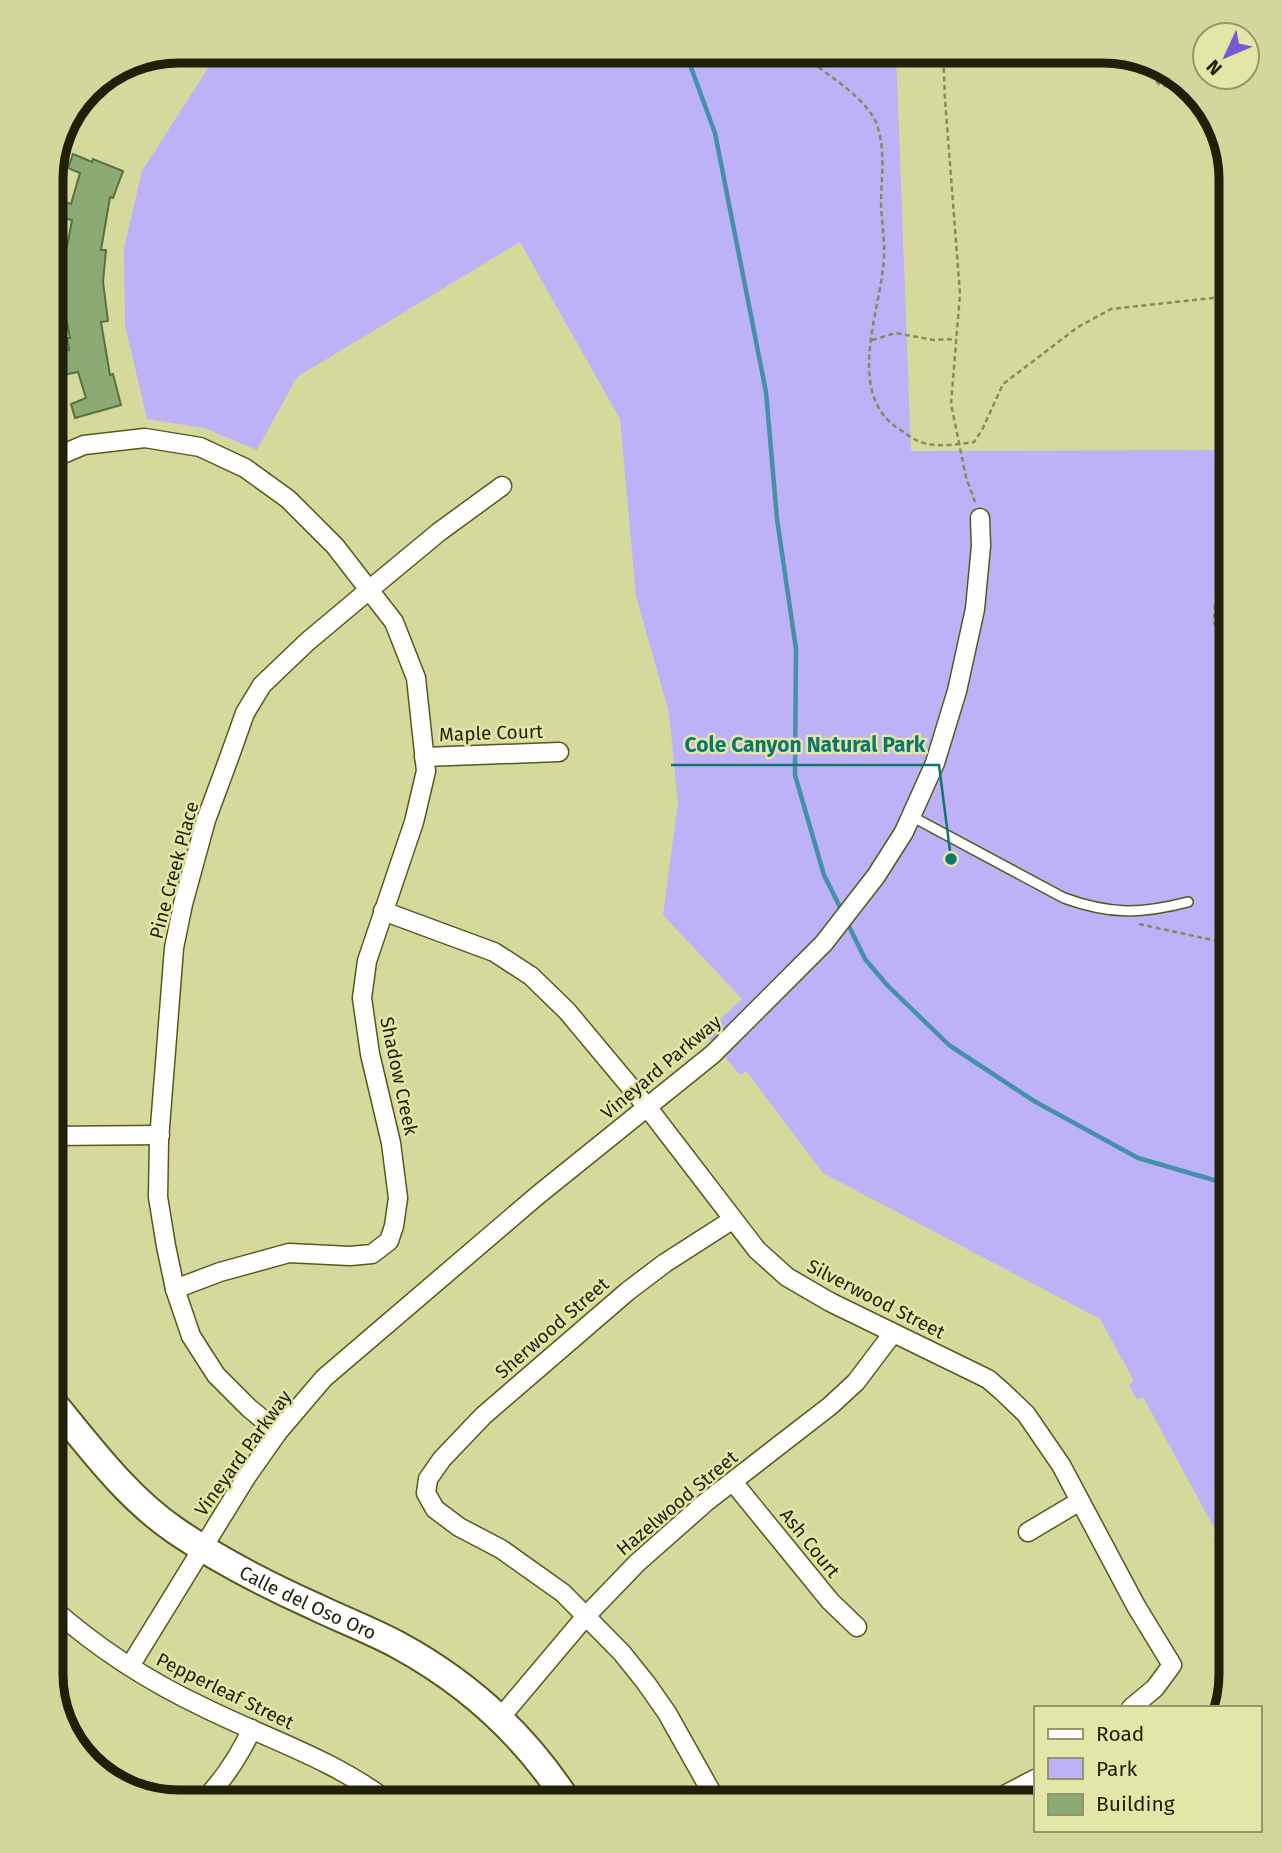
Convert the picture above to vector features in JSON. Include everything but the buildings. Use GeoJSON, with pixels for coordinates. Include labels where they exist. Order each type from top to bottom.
{"type":"FeatureCollection","features":[{"type":"Feature","properties":{"kind":"main road","name":"Calle del Oso Oro"},"geometry":{"type":"LineString","coordinates":[[63,1414],[109,1470],[172,1528],[268,1585],[396,1644],[467,1689],[500,1718],[531,1751],[559,1790]]}},
{"type":"Feature","properties":{"kind":"street","name":"Shadow Creek"},"geometry":{"type":"LineString","coordinates":[[63,454],[84,445],[145,438],[200,447],[245,468],[288,499],[334,546],[394,622],[416,678],[426,771],[414,822],[367,961],[362,998],[370,1054],[391,1143],[398,1198],[389,1241],[372,1254],[350,1256],[289,1253],[220,1272],[175,1289]]}},
{"type":"Feature","properties":{"kind":"street","name":"Pine Creek Place"},"geometry":{"type":"LineString","coordinates":[[278,1432],[216,1375],[191,1336],[175,1289],[158,1196],[160,1135],[178,926],[206,820],[245,713],[262,685],[307,642],[369,590],[439,532],[502,486]]}},
{"type":"Feature","properties":{"kind":"street","name":"Vineyard Parkway"},"geometry":{"type":"LineString","coordinates":[[130,1666],[202,1548],[278,1432],[324,1378],[538,1195],[713,1055],[824,943],[876,876],[904,832],[934,763],[957,691],[975,609],[981,545],[980,518]]}},
{"type":"Feature","properties":{"kind":"street","name":"Maple Court"},"geometry":{"type":"LineString","coordinates":[[424,757],[559,752]]}},
{"type":"Feature","properties":{"kind":"street","name":"Silverwood Street"},"geometry":{"type":"LineString","coordinates":[[383,911],[495,952],[531,976],[567,1011],[648,1108],[757,1250],[787,1277],[830,1302],[977,1374],[1003,1392],[1034,1425],[1060,1465],[1136,1606],[1172,1665],[1155,1688],[1133,1706]]}},
{"type":"Feature","properties":{"kind":"street"},"geometry":{"type":"LineString","coordinates":[[63,1136],[160,1135]]}},
{"type":"Feature","properties":{"kind":"street","name":"Sherwood Street"},"geometry":{"type":"LineString","coordinates":[[586,1616],[563,1593],[502,1549],[459,1527],[435,1510],[426,1493],[428,1479],[442,1459],[483,1416],[628,1291],[665,1263],[732,1220]]}},
{"type":"Feature","properties":{"kind":"street","name":"Hazelwood Street"},"geometry":{"type":"LineString","coordinates":[[500,1718],[586,1616],[637,1563],[706,1502],[830,1406],[856,1382],[893,1333]]}},
{"type":"Feature","properties":{"kind":"street","name":"Ash Court"},"geometry":{"type":"LineString","coordinates":[[733,1482],[830,1601],[857,1627]]}},
{"type":"Feature","properties":{"kind":"street"},"geometry":{"type":"LineString","coordinates":[[1028,1532],[1080,1501]]}},
{"type":"Feature","properties":{"kind":"street"},"geometry":{"type":"LineString","coordinates":[[586,1616],[646,1683],[667,1713],[710,1790]]}},
{"type":"Feature","properties":{"kind":"street","name":"Pepperleaf Street"},"geometry":{"type":"LineString","coordinates":[[63,1617],[130,1666],[180,1696],[323,1762],[373,1790]]}},
{"type":"Feature","properties":{"kind":"street"},"geometry":{"type":"LineString","coordinates":[[213,1790],[241,1752],[253,1729]]}},
{"type":"Feature","properties":{"kind":"street"},"geometry":{"type":"LineString","coordinates":[[1014,1790],[1034,1780]]}},
{"type":"Feature","properties":{"kind":"lane"},"geometry":{"type":"LineString","coordinates":[[911,816],[1065,898],[1089,907],[1116,911],[1155,911],[1188,902]]}},
{"type":"Feature","properties":{"kind":"path"},"geometry":{"type":"LineString","coordinates":[[817,63],[817,66],[854,94],[876,123],[884,159],[881,203],[883,267],[868,374],[878,409],[896,428],[922,443],[974,442],[1003,384],[1078,327],[1111,309],[1219,297]]}},
{"type":"Feature","properties":{"kind":"path"},"geometry":{"type":"LineString","coordinates":[[944,63],[960,294],[951,404],[966,477],[980,518]]}},
{"type":"Feature","properties":{"kind":"path"},"geometry":{"type":"LineString","coordinates":[[1146,71],[1159,84],[1177,90]]}},
{"type":"Feature","properties":{"kind":"path"},"geometry":{"type":"LineString","coordinates":[[872,340],[896,333],[934,340],[956,339]]}},
{"type":"Feature","properties":{"kind":"path"},"geometry":{"type":"LineString","coordinates":[[1219,602],[1215,606],[1214,623],[1219,630]]}},
{"type":"Feature","properties":{"kind":"path"},"geometry":{"type":"LineString","coordinates":[[1136,923],[1219,941]]}},
{"type":"Feature","properties":{"kind":"green space"},"geometry":{"type":"Polygon","coordinates":[[[211,63],[896,63],[911,451],[1219,450],[1219,1550],[1213,1539],[1218,1535],[1143,1397],[1137,1400],[1129,1385],[1134,1381],[1100,1319],[823,1173],[746,1071],[740,1075],[705,1033],[742,999],[663,915],[678,803],[669,713],[636,596],[620,419],[520,242],[297,377],[257,450],[204,428],[147,419],[125,325],[124,248],[142,171],[211,63]]]}},
{"type":"Feature","properties":{"kind":"waterway"},"geometry":{"type":"LineString","coordinates":[[689,63],[715,133],[766,392],[777,519],[796,649],[795,775],[824,875],[842,911]]}},
{"type":"Feature","properties":{"kind":"waterway"},"geometry":{"type":"LineString","coordinates":[[847,922],[865,959],[888,986],[949,1045],[1034,1101],[1138,1158],[1219,1182]]}},
{"type":"Feature","properties":{"kind":"place","name":"Cole Canyon Natural Park"},"geometry":{"type":"Point","coordinates":[951,859]}}]}
